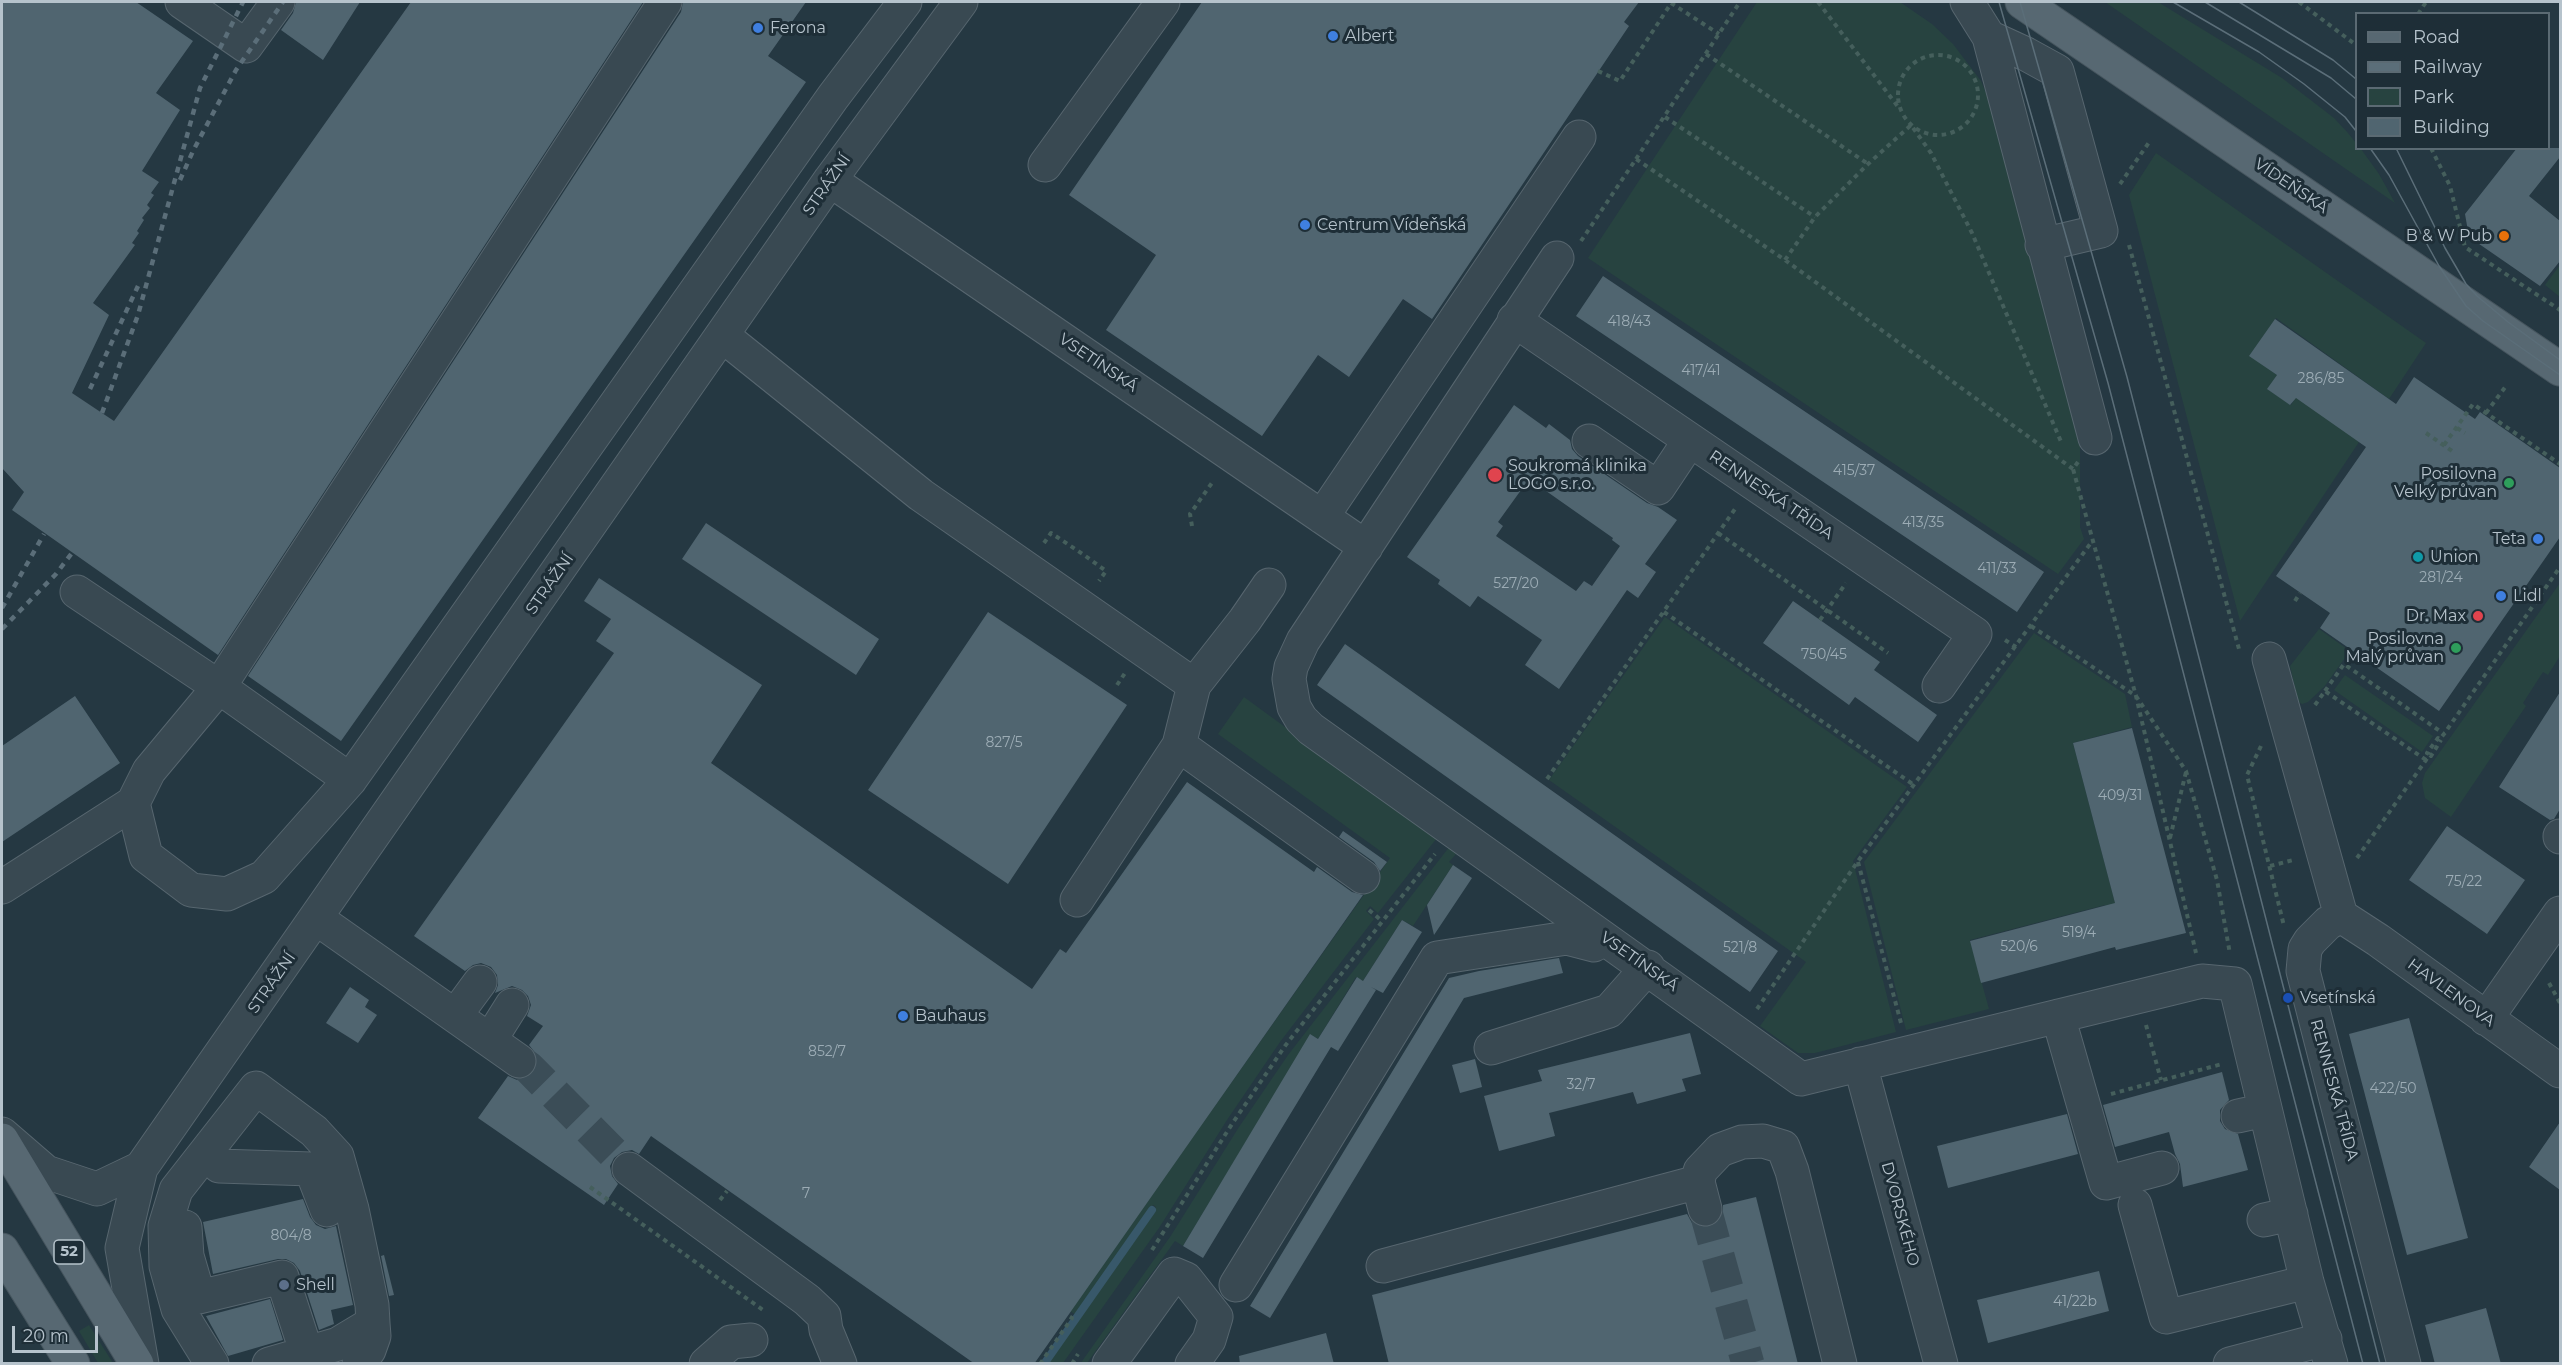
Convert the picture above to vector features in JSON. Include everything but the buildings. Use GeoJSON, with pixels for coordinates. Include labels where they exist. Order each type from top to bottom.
{"type":"FeatureCollection","features":[{"type":"Feature","properties":{"kind":"main road","name":"VÍDEŇSKÁ"},"geometry":{"type":"LineString","coordinates":[[2036,7],[2087,46],[2560,369]]}},
{"type":"Feature","properties":{"kind":"main road","name":"52"},"geometry":{"type":"LineString","coordinates":[[2,1140],[137,1364]]}},
{"type":"Feature","properties":{"kind":"main road"},"geometry":{"type":"LineString","coordinates":[[2,1250],[64,1355]]}},
{"type":"Feature","properties":{"kind":"street"},"geometry":{"type":"LineString","coordinates":[[182,2],[246,46],[278,2]]}},
{"type":"Feature","properties":{"kind":"street"},"geometry":{"type":"LineString","coordinates":[[2,887],[133,804],[148,771],[219,687],[665,2]]}},
{"type":"Feature","properties":{"kind":"street"},"geometry":{"type":"LineString","coordinates":[[133,804],[146,856],[191,890],[227,894],[264,877],[350,780],[833,98],[905,2]]}},
{"type":"Feature","properties":{"kind":"street","name":"STRÁŽNÍ"},"geometry":{"type":"LineString","coordinates":[[142,1364],[122,1248],[141,1168],[830,180],[961,2]]}},
{"type":"Feature","properties":{"kind":"street"},"geometry":{"type":"LineString","coordinates":[[1045,165],[1163,2]]}},
{"type":"Feature","properties":{"kind":"street"},"geometry":{"type":"LineString","coordinates":[[1967,2],[1989,37],[2042,245],[2095,438]]}},
{"type":"Feature","properties":{"kind":"street"},"geometry":{"type":"LineString","coordinates":[[1989,37],[2057,71],[2104,196],[2101,231],[2042,245]]}},
{"type":"Feature","properties":{"kind":"street"},"geometry":{"type":"LineString","coordinates":[[2057,71],[2087,46]]}},
{"type":"Feature","properties":{"kind":"street"},"geometry":{"type":"LineString","coordinates":[[1322,517],[1579,137]]}},
{"type":"Feature","properties":{"kind":"street","name":"VSETÍNSKÁ"},"geometry":{"type":"LineString","coordinates":[[830,180],[1366,547]]}},
{"type":"Feature","properties":{"kind":"street","name":"VSETÍNSKÁ"},"geometry":{"type":"LineString","coordinates":[[1567,253],[1514,320],[1303,641],[1291,667],[1290,692],[1301,720],[1801,1078],[2202,981]]}},
{"type":"Feature","properties":{"kind":"street","name":"RENNESKÁ TŘÍDA"},"geometry":{"type":"LineString","coordinates":[[1514,320],[1975,634],[1939,686]]}},
{"type":"Feature","properties":{"kind":"street"},"geometry":{"type":"LineString","coordinates":[[723,336],[921,495],[1194,685]]}},
{"type":"Feature","properties":{"kind":"street"},"geometry":{"type":"LineString","coordinates":[[1589,441],[1658,488],[1690,440]]}},
{"type":"Feature","properties":{"kind":"street"},"geometry":{"type":"LineString","coordinates":[[1077,900],[1179,745],[1194,685],[1245,620],[1269,585]]}},
{"type":"Feature","properties":{"kind":"street"},"geometry":{"type":"LineString","coordinates":[[77,592],[219,687],[350,780]]}},
{"type":"Feature","properties":{"kind":"street"},"geometry":{"type":"LineString","coordinates":[[2254,657],[2332,881],[2341,916]]}},
{"type":"Feature","properties":{"kind":"street"},"geometry":{"type":"LineString","coordinates":[[1179,745],[1363,877]]}},
{"type":"Feature","properties":{"kind":"street"},"geometry":{"type":"LineString","coordinates":[[2486,1019],[2560,913]]}},
{"type":"Feature","properties":{"kind":"street","name":"RENNESKÁ TŘÍDA"},"geometry":{"type":"LineString","coordinates":[[2341,916],[2328,923],[2310,941],[2305,949],[2303,971],[2404,1364]]}},
{"type":"Feature","properties":{"kind":"street","name":"HAVLENOVA"},"geometry":{"type":"LineString","coordinates":[[2341,916],[2560,1071]]}},
{"type":"Feature","properties":{"kind":"street"},"geometry":{"type":"LineString","coordinates":[[316,918],[519,1061]]}},
{"type":"Feature","properties":{"kind":"street"},"geometry":{"type":"LineString","coordinates":[[1236,1285],[1437,958],[1567,938],[1594,945],[1601,936]]}},
{"type":"Feature","properties":{"kind":"street"},"geometry":{"type":"LineString","coordinates":[[1491,1048],[1609,1011],[1648,967]]}},
{"type":"Feature","properties":{"kind":"street"},"geometry":{"type":"LineString","coordinates":[[2202,981],[2235,984],[2252,1113],[2277,1217],[2307,1282],[2328,1351],[2230,1364]]}},
{"type":"Feature","properties":{"kind":"street"},"geometry":{"type":"LineString","coordinates":[[455,1016],[480,982]]}},
{"type":"Feature","properties":{"kind":"street"},"geometry":{"type":"LineString","coordinates":[[490,1040],[513,1005]]}},
{"type":"Feature","properties":{"kind":"street"},"geometry":{"type":"LineString","coordinates":[[2058,1016],[2106,1183],[2162,1168]]}},
{"type":"Feature","properties":{"kind":"street"},"geometry":{"type":"LineString","coordinates":[[225,1050],[256,1088],[314,1131],[337,1156],[352,1209],[372,1305],[374,1336],[369,1350],[359,1364]]}},
{"type":"Feature","properties":{"kind":"street","name":"DVORSKÉHO"},"geometry":{"type":"LineString","coordinates":[[1860,1064],[1941,1364]]}},
{"type":"Feature","properties":{"kind":"street"},"geometry":{"type":"LineString","coordinates":[[256,1088],[258,1113],[192,1202],[184,1229],[187,1256],[199,1297],[282,1277],[307,1354]]}},
{"type":"Feature","properties":{"kind":"street"},"geometry":{"type":"LineString","coordinates":[[212,1364],[178,1309],[166,1266],[165,1226],[176,1190],[256,1088]]}},
{"type":"Feature","properties":{"kind":"street","name":"STRÁŽNÍ"},"geometry":{"type":"LineString","coordinates":[[2,1134],[46,1172],[97,1189],[141,1168]]}},
{"type":"Feature","properties":{"kind":"street"},"geometry":{"type":"LineString","coordinates":[[1383,1266],[1702,1196],[1700,1171],[1720,1150],[1742,1142],[1763,1141],[1783,1147],[1792,1170],[1840,1364]]}},
{"type":"Feature","properties":{"kind":"street"},"geometry":{"type":"LineString","coordinates":[[219,1166],[311,1169],[327,1210]]}},
{"type":"Feature","properties":{"kind":"street"},"geometry":{"type":"LineString","coordinates":[[629,1169],[807,1300],[824,1316],[826,1330],[840,1364]]}},
{"type":"Feature","properties":{"kind":"street"},"geometry":{"type":"LineString","coordinates":[[2135,1205],[2166,1317],[2307,1282]]}},
{"type":"Feature","properties":{"kind":"street"},"geometry":{"type":"LineString","coordinates":[[1097,1354],[1174,1274],[1186,1279],[1216,1317],[1209,1340],[1192,1364]]}},
{"type":"Feature","properties":{"kind":"street"},"geometry":{"type":"LineString","coordinates":[[269,1364],[338,1344],[373,1323]]}},
{"type":"Feature","properties":{"kind":"street"},"geometry":{"type":"LineString","coordinates":[[706,1364],[731,1341],[760,1327]]}},
{"type":"Feature","properties":{"kind":"path"},"geometry":{"type":"LineString","coordinates":[[1598,71],[1620,81],[1671,2],[1719,34]]}},
{"type":"Feature","properties":{"kind":"path"},"geometry":{"type":"LineString","coordinates":[[1567,253],[1665,117],[1740,2]]}},
{"type":"Feature","properties":{"kind":"path"},"geometry":{"type":"LineString","coordinates":[[1818,2],[1931,153],[1972,233],[2064,447]]}},
{"type":"Feature","properties":{"kind":"path"},"geometry":{"type":"LineString","coordinates":[[2299,2],[2355,44]]}},
{"type":"Feature","properties":{"kind":"path"},"geometry":{"type":"LineString","coordinates":[[1706,54],[1868,164]]}},
{"type":"Feature","properties":{"kind":"path"},"geometry":{"type":"LineString","coordinates":[[1904,114],[1899,101],[1899,88],[1903,75],[1912,64],[1924,57],[1946,56],[1966,66],[1973,74],[1977,85],[1976,108],[1962,127],[1950,133],[1937,135],[1923,132],[1911,125]]}},
{"type":"Feature","properties":{"kind":"path"},"geometry":{"type":"LineString","coordinates":[[1665,117],[1815,217]]}},
{"type":"Feature","properties":{"kind":"path"},"geometry":{"type":"LineString","coordinates":[[1785,260],[1815,217],[1911,125]]}},
{"type":"Feature","properties":{"kind":"path"},"geometry":{"type":"LineString","coordinates":[[2104,196],[2150,141]]}},
{"type":"Feature","properties":{"kind":"path"},"geometry":{"type":"LineString","coordinates":[[2432,150],[2450,186],[2465,247],[2560,310]]}},
{"type":"Feature","properties":{"kind":"path"},"geometry":{"type":"LineString","coordinates":[[1636,159],[1785,260],[2073,469]]}},
{"type":"Feature","properties":{"kind":"path"},"geometry":{"type":"LineString","coordinates":[[2127,238],[2254,657]]}},
{"type":"Feature","properties":{"kind":"path"},"geometry":{"type":"LineString","coordinates":[[2486,413],[2506,386]]}},
{"type":"Feature","properties":{"kind":"path"},"geometry":{"type":"LineString","coordinates":[[2444,445],[2473,404],[2560,464]]}},
{"type":"Feature","properties":{"kind":"path"},"geometry":{"type":"LineString","coordinates":[[2457,428],[2465,433]]}},
{"type":"Feature","properties":{"kind":"path"},"geometry":{"type":"LineString","coordinates":[[2426,433],[2452,451]]}},
{"type":"Feature","properties":{"kind":"path"},"geometry":{"type":"LineString","coordinates":[[2073,469],[2095,438]]}},
{"type":"Feature","properties":{"kind":"path"},"geometry":{"type":"LineString","coordinates":[[2068,458],[2136,696],[2202,981]]}},
{"type":"Feature","properties":{"kind":"path"},"geometry":{"type":"LineString","coordinates":[[1192,526],[1190,514],[1214,481]]}},
{"type":"Feature","properties":{"kind":"path"},"geometry":{"type":"LineString","coordinates":[[1547,779],[1741,501]]}},
{"type":"Feature","properties":{"kind":"path"},"geometry":{"type":"LineString","coordinates":[[1718,533],[1888,653]]}},
{"type":"Feature","properties":{"kind":"path"},"geometry":{"type":"LineString","coordinates":[[1739,1035],[1858,861],[2093,539]]}},
{"type":"Feature","properties":{"kind":"path"},"geometry":{"type":"LineString","coordinates":[[1820,620],[1864,558]]}},
{"type":"Feature","properties":{"kind":"path"},"geometry":{"type":"LineString","coordinates":[[2332,881],[2347,872],[2430,754],[2427,753],[2438,738],[2440,739],[2444,734],[2560,567]]}},
{"type":"Feature","properties":{"kind":"path"},"geometry":{"type":"LineString","coordinates":[[2295,601],[2300,593]]}},
{"type":"Feature","properties":{"kind":"path"},"geometry":{"type":"LineString","coordinates":[[1664,612],[1914,785]]}},
{"type":"Feature","properties":{"kind":"path"},"geometry":{"type":"LineString","coordinates":[[2031,626],[2136,696],[2186,771],[2217,880],[2235,984]]}},
{"type":"Feature","properties":{"kind":"path"},"geometry":{"type":"LineString","coordinates":[[1998,636],[2016,647]]}},
{"type":"Feature","properties":{"kind":"path"},"geometry":{"type":"LineString","coordinates":[[2309,714],[2344,664],[2444,734]]}},
{"type":"Feature","properties":{"kind":"path"},"geometry":{"type":"LineString","coordinates":[[2325,691],[2426,760]]}},
{"type":"Feature","properties":{"kind":"path"},"geometry":{"type":"LineString","coordinates":[[2265,737],[2247,775],[2285,931]]}},
{"type":"Feature","properties":{"kind":"path"},"geometry":{"type":"LineString","coordinates":[[2169,839],[2186,771]]}},
{"type":"Feature","properties":{"kind":"path"},"geometry":{"type":"LineString","coordinates":[[1151,1252],[1285,1046],[1454,831]]}},
{"type":"Feature","properties":{"kind":"path"},"geometry":{"type":"LineString","coordinates":[[2270,866],[2305,857]]}},
{"type":"Feature","properties":{"kind":"path"},"geometry":{"type":"LineString","coordinates":[[1858,861],[1908,1051]]}},
{"type":"Feature","properties":{"kind":"path"},"geometry":{"type":"LineString","coordinates":[[1369,910],[1382,921]]}},
{"type":"Feature","properties":{"kind":"path"},"geometry":{"type":"LineString","coordinates":[[2144,1017],[2161,1080]]}},
{"type":"Feature","properties":{"kind":"path"},"geometry":{"type":"LineString","coordinates":[[2081,1102],[2223,1064]]}},
{"type":"Feature","properties":{"kind":"path"},"geometry":{"type":"LineString","coordinates":[[591,1187],[760,1327]]}},
{"type":"Feature","properties":{"kind":"path"},"geometry":{"type":"LineString","coordinates":[[1040,1364],[1072,1318],[1067,1315]]}},
{"type":"Feature","properties":{"kind":"path"},"geometry":{"type":"LineString","coordinates":[[1072,1364],[1097,1354]]}},
{"type":"Feature","properties":{"kind":"green space"},"geometry":{"type":"Polygon","coordinates":[[[1757,2],[1900,2],[1932,24],[1953,44],[1981,81],[1989,100],[2080,443],[2080,527],[2084,539],[2058,574],[1588,258],[1757,2]]]}},
{"type":"Feature","properties":{"kind":"green space"},"geometry":{"type":"Polygon","coordinates":[[[2105,2],[2158,2],[2282,78],[2334,118],[2348,133],[2355,142],[2355,150],[2362,150],[2379,174],[2395,203],[2105,2]]]}},
{"type":"Feature","properties":{"kind":"green space"},"geometry":{"type":"Polygon","coordinates":[[[2156,153],[2426,343],[2389,399],[2276,318],[2250,355],[2277,375],[2268,389],[2291,405],[2300,391],[2359,442],[2240,621],[2129,195],[2156,153]]]}},
{"type":"Feature","properties":{"kind":"green space"},"geometry":{"type":"Polygon","coordinates":[[[2560,265],[2560,297],[2545,285],[2560,265]]]}},
{"type":"Feature","properties":{"kind":"green space"},"geometry":{"type":"Polygon","coordinates":[[[2560,583],[2560,656],[2548,675],[2543,672],[2523,703],[2526,706],[2451,817],[2425,798],[2422,783],[2425,773],[2560,583]]]}},
{"type":"Feature","properties":{"kind":"green space"},"geometry":{"type":"Polygon","coordinates":[[[1665,617],[1907,787],[1853,861],[1896,1032],[1815,1053],[1798,1053],[1760,1026],[1806,962],[1549,780],[1665,617]]]}},
{"type":"Feature","properties":{"kind":"green space"},"geometry":{"type":"Polygon","coordinates":[[[2319,629],[2350,651],[2324,687],[2308,702],[2302,704],[2298,701],[2290,666],[2319,629]]]}},
{"type":"Feature","properties":{"kind":"green space"},"geometry":{"type":"Polygon","coordinates":[[[2034,633],[2125,694],[2132,727],[2073,743],[2116,906],[2106,908],[2105,905],[1970,940],[1989,1009],[1906,1030],[1864,862],[2034,633]]]}},
{"type":"Feature","properties":{"kind":"green space"},"geometry":{"type":"Polygon","coordinates":[[[2345,675],[2433,736],[2422,752],[2334,690],[2345,675]]]}},
{"type":"Feature","properties":{"kind":"green space"},"geometry":{"type":"Polygon","coordinates":[[[1244,697],[1437,838],[1378,913],[1370,906],[1366,911],[1374,919],[1280,1042],[1227,1120],[1159,1228],[1063,1363],[1046,1364],[1156,1207],[1153,1205],[1076,1315],[1070,1311],[1390,858],[1218,734],[1244,697]]]}},
{"type":"Feature","properties":{"kind":"green space"},"geometry":{"type":"Polygon","coordinates":[[[1450,846],[1457,853],[1449,862],[1453,865],[1413,926],[1402,920],[1363,981],[1356,977],[1318,1039],[1311,1035],[1183,1246],[1175,1241],[1087,1363],[1080,1364],[1170,1237],[1239,1127],[1288,1055],[1450,846]]]}},
{"type":"Feature","properties":{"kind":"green space"},"geometry":{"type":"Polygon","coordinates":[[[89,1325],[113,1363],[98,1363],[79,1331],[89,1325]]]}},
{"type":"Feature","properties":{"kind":"waterway"},"geometry":{"type":"LineString","coordinates":[[1044,1364],[1152,1210]]}},
{"type":"Feature","properties":{"kind":"tunnel"},"geometry":{"type":"LineString","coordinates":[[519,1061],[529,1068],[629,1169]]}},
{"type":"Feature","properties":{"kind":"tunnel"},"geometry":{"type":"LineString","coordinates":[[1705,1209],[1748,1364]]}},
{"type":"Feature","properties":{"kind":"tram line"},"geometry":{"type":"LineString","coordinates":[[1999,2],[2108,383],[2363,1364]]}},
{"type":"Feature","properties":{"kind":"tram line"},"geometry":{"type":"LineString","coordinates":[[2020,2],[2127,377],[2380,1364]]}},
{"type":"Feature","properties":{"kind":"tram line"},"geometry":{"type":"LineString","coordinates":[[2173,2],[2259,52],[2345,117],[2355,130]]}},
{"type":"Feature","properties":{"kind":"tram line"},"geometry":{"type":"LineString","coordinates":[[2205,2],[2331,78],[2355,98]]}},
{"type":"Feature","properties":{"kind":"tram line"},"geometry":{"type":"LineString","coordinates":[[2239,2],[2333,60],[2355,78]]}},
{"type":"Feature","properties":{"kind":"tram line"},"geometry":{"type":"LineString","coordinates":[[2371,150],[2389,175],[2439,266],[2466,306],[2483,321],[2560,375]]}},
{"type":"Feature","properties":{"kind":"tram line"},"geometry":{"type":"LineString","coordinates":[[2397,150],[2445,248],[2466,284],[2508,322],[2560,360]]}},
{"type":"Feature","properties":{"kind":"railway"},"geometry":{"type":"LineString","coordinates":[[102,413],[138,315],[200,88],[243,2]]}},
{"type":"Feature","properties":{"kind":"railway"},"geometry":{"type":"LineString","coordinates":[[180,180],[236,70],[283,2]]}},
{"type":"Feature","properties":{"kind":"railway"},"geometry":{"type":"LineString","coordinates":[[90,389],[138,286]]}},
{"type":"Feature","properties":{"kind":"railway"},"geometry":{"type":"LineString","coordinates":[[2,608],[44,534]]}},
{"type":"Feature","properties":{"kind":"railway"},"geometry":{"type":"LineString","coordinates":[[2,629],[56,574],[72,553]]}},
{"type":"Feature","properties":{"kind":"place","name":"Ferona"},"geometry":{"type":"Point","coordinates":[758,28]}},
{"type":"Feature","properties":{"kind":"place","name":"Albert"},"geometry":{"type":"Point","coordinates":[1333,36]}},
{"type":"Feature","properties":{"kind":"place","name":"Centrum Vídeňská"},"geometry":{"type":"Point","coordinates":[1305,225]}},
{"type":"Feature","properties":{"kind":"place","name":"B & W Pub"},"geometry":{"type":"Point","coordinates":[2504,236]}},
{"type":"Feature","properties":{"kind":"place","name":"Soukromá klinika LOGO s.r.o."},"geometry":{"type":"Point","coordinates":[1495,475]}},
{"type":"Feature","properties":{"kind":"place","name":"Posilovna Velký průvan"},"geometry":{"type":"Point","coordinates":[2509,483]}},
{"type":"Feature","properties":{"kind":"place","name":"Teta"},"geometry":{"type":"Point","coordinates":[2538,539]}},
{"type":"Feature","properties":{"kind":"place","name":"Union"},"geometry":{"type":"Point","coordinates":[2418,557]}},
{"type":"Feature","properties":{"kind":"place","name":"Lidl"},"geometry":{"type":"Point","coordinates":[2501,596]}},
{"type":"Feature","properties":{"kind":"place","name":"Dr. Max"},"geometry":{"type":"Point","coordinates":[2478,616]}},
{"type":"Feature","properties":{"kind":"place","name":"Posilovna Malý průvan"},"geometry":{"type":"Point","coordinates":[2456,648]}},
{"type":"Feature","properties":{"kind":"place","name":"Vsetínská"},"geometry":{"type":"Point","coordinates":[2288,998]}},
{"type":"Feature","properties":{"kind":"place","name":"Bauhaus"},"geometry":{"type":"Point","coordinates":[903,1016]}},
{"type":"Feature","properties":{"kind":"place","name":"Shell"},"geometry":{"type":"Point","coordinates":[284,1285]}}]}
